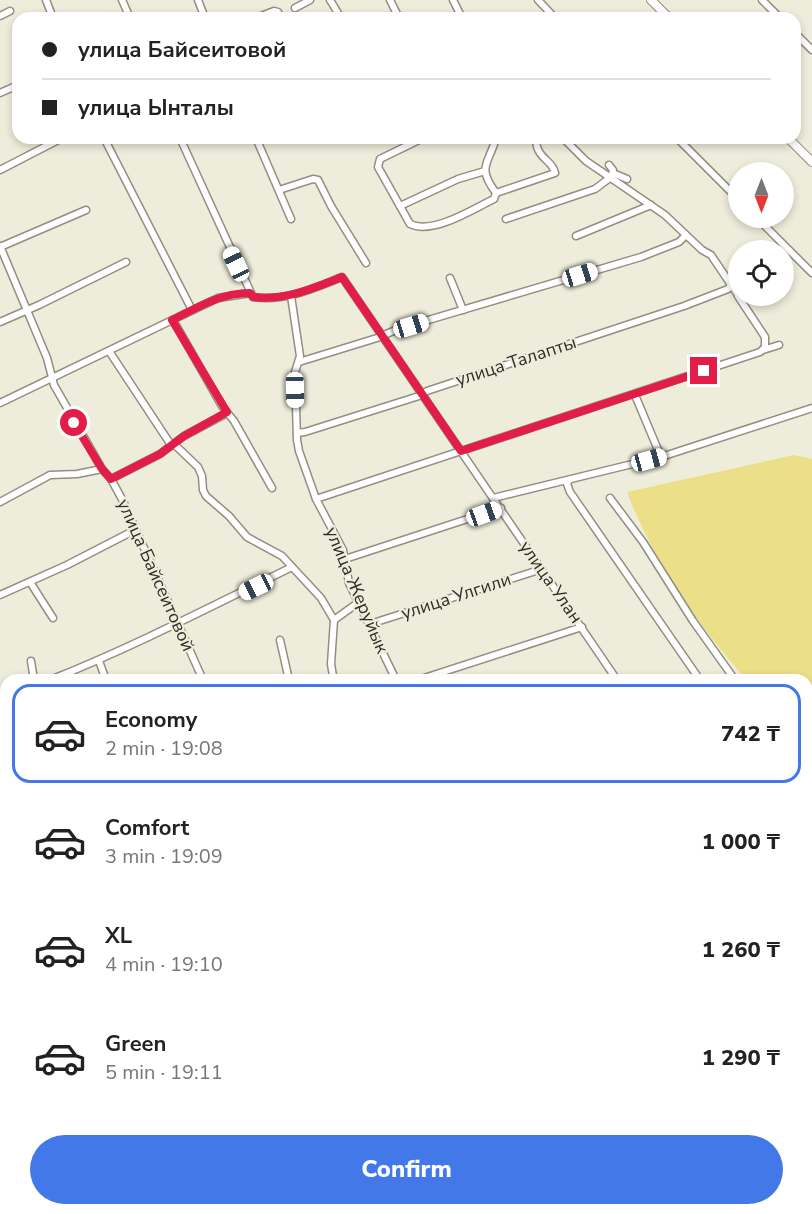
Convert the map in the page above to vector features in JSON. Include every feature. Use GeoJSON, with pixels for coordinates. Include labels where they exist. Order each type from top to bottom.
{"type":"FeatureCollection","features":[{"type":"Feature","properties":{"kind":"street"},"geometry":{"type":"LineString","coordinates":[[295,8],[310,0]]}},
{"type":"Feature","properties":{"kind":"street"},"geometry":{"type":"LineString","coordinates":[[538,0],[549,12]]}},
{"type":"Feature","properties":{"kind":"street"},"geometry":{"type":"LineString","coordinates":[[651,0],[663,12]]}},
{"type":"Feature","properties":{"kind":"street"},"geometry":{"type":"LineString","coordinates":[[762,0],[774,12]]}},
{"type":"Feature","properties":{"kind":"street"},"geometry":{"type":"LineString","coordinates":[[0,16],[10,11]]}},
{"type":"Feature","properties":{"kind":"street"},"geometry":{"type":"LineString","coordinates":[[801,39],[812,50]]}},
{"type":"Feature","properties":{"kind":"street"},"geometry":{"type":"LineString","coordinates":[[0,170],[50,144]]}},
{"type":"Feature","properties":{"kind":"street"},"geometry":{"type":"LineString","coordinates":[[107,144],[192,310]]}},
{"type":"Feature","properties":{"kind":"street"},"geometry":{"type":"LineString","coordinates":[[183,144],[250,293],[253,297],[260,298],[291,296]]}},
{"type":"Feature","properties":{"kind":"street"},"geometry":{"type":"LineString","coordinates":[[259,144],[291,219]]}},
{"type":"Feature","properties":{"kind":"street"},"geometry":{"type":"LineString","coordinates":[[411,144],[380,159],[378,167],[412,226],[433,226],[454,218],[494,199],[496,193]]}},
{"type":"Feature","properties":{"kind":"street"},"geometry":{"type":"LineString","coordinates":[[494,144],[486,159],[485,171],[496,193]]}},
{"type":"Feature","properties":{"kind":"street"},"geometry":{"type":"LineString","coordinates":[[496,193],[554,175],[556,169],[540,154],[538,144]]}},
{"type":"Feature","properties":{"kind":"street"},"geometry":{"type":"LineString","coordinates":[[569,144],[586,161],[665,215],[711,255],[728,277]]}},
{"type":"Feature","properties":{"kind":"street"},"geometry":{"type":"LineString","coordinates":[[683,144],[728,189]]}},
{"type":"Feature","properties":{"kind":"street"},"geometry":{"type":"LineString","coordinates":[[794,144],[812,162]]}},
{"type":"Feature","properties":{"kind":"street"},"geometry":{"type":"LineString","coordinates":[[609,165],[613,171],[610,177]]}},
{"type":"Feature","properties":{"kind":"street"},"geometry":{"type":"LineString","coordinates":[[312,170],[312,179]]}},
{"type":"Feature","properties":{"kind":"street"},"geometry":{"type":"LineString","coordinates":[[400,206],[458,179],[485,171]]}},
{"type":"Feature","properties":{"kind":"street"},"geometry":{"type":"LineString","coordinates":[[506,219],[595,189],[610,177],[620,174],[627,179]]}},
{"type":"Feature","properties":{"kind":"street"},"geometry":{"type":"LineString","coordinates":[[279,190],[312,179],[318,180],[366,263]]}},
{"type":"Feature","properties":{"kind":"street"},"geometry":{"type":"LineString","coordinates":[[576,236],[651,205]]}},
{"type":"Feature","properties":{"kind":"street"},"geometry":{"type":"LineString","coordinates":[[0,246],[86,210]]}},
{"type":"Feature","properties":{"kind":"street"},"geometry":{"type":"LineString","coordinates":[[767,228],[812,273]]}},
{"type":"Feature","properties":{"kind":"street"},"geometry":{"type":"LineString","coordinates":[[300,362],[641,257],[680,242],[686,235]]}},
{"type":"Feature","properties":{"kind":"street","name":"улица Байсеитовой"},"geometry":{"type":"LineString","coordinates":[[0,246],[47,358],[52,378],[68,412],[102,469],[111,479],[200,674]]}},
{"type":"Feature","properties":{"kind":"street"},"geometry":{"type":"LineString","coordinates":[[0,322],[126,262]]}},
{"type":"Feature","properties":{"kind":"street","name":"улица Улан"},"geometry":{"type":"LineString","coordinates":[[291,296],[342,277],[613,674]]}},
{"type":"Feature","properties":{"kind":"street"},"geometry":{"type":"LineString","coordinates":[[450,278],[463,310]]}},
{"type":"Feature","properties":{"kind":"street","name":"улица Талапты"},"geometry":{"type":"LineString","coordinates":[[297,433],[419,396],[422,393],[684,306],[728,289]]}},
{"type":"Feature","properties":{"kind":"street"},"geometry":{"type":"LineString","coordinates":[[0,403],[218,298],[250,293]]}},
{"type":"Feature","properties":{"kind":"street","name":"улица Жеруйык"},"geometry":{"type":"LineString","coordinates":[[291,296],[300,362],[295,372],[297,433],[301,457],[316,499],[343,550],[349,583],[393,674]]}},
{"type":"Feature","properties":{"kind":"street"},"geometry":{"type":"LineString","coordinates":[[745,306],[765,337],[765,347],[757,353]]}},
{"type":"Feature","properties":{"kind":"street"},"geometry":{"type":"LineString","coordinates":[[172,320],[272,488]]}},
{"type":"Feature","properties":{"kind":"street"},"geometry":{"type":"LineString","coordinates":[[316,499],[779,345]]}},
{"type":"Feature","properties":{"kind":"street"},"geometry":{"type":"LineString","coordinates":[[110,351],[171,445],[176,446],[198,467],[206,496],[229,516],[247,537],[282,556],[315,590],[334,620],[331,664],[334,674]]}},
{"type":"Feature","properties":{"kind":"street"},"geometry":{"type":"LineString","coordinates":[[635,394],[662,457]]}},
{"type":"Feature","properties":{"kind":"street"},"geometry":{"type":"LineString","coordinates":[[493,498],[662,457],[812,408]]}},
{"type":"Feature","properties":{"kind":"street"},"geometry":{"type":"LineString","coordinates":[[111,479],[160,454],[227,412]]}},
{"type":"Feature","properties":{"kind":"street"},"geometry":{"type":"LineString","coordinates":[[0,502],[50,475],[77,474],[102,469]]}},
{"type":"Feature","properties":{"kind":"street"},"geometry":{"type":"LineString","coordinates":[[569,480],[567,484],[570,492],[696,674]]}},
{"type":"Feature","properties":{"kind":"street"},"geometry":{"type":"LineString","coordinates":[[610,498],[643,542],[693,621],[731,674]]}},
{"type":"Feature","properties":{"kind":"street"},"geometry":{"type":"LineString","coordinates":[[345,559],[501,508]]}},
{"type":"Feature","properties":{"kind":"street"},"geometry":{"type":"LineString","coordinates":[[0,595],[135,530]]}},
{"type":"Feature","properties":{"kind":"street"},"geometry":{"type":"LineString","coordinates":[[65,674],[99,661],[292,567]]}},
{"type":"Feature","properties":{"kind":"street","name":"улица Улгили"},"geometry":{"type":"LineString","coordinates":[[370,624],[542,569]]}},
{"type":"Feature","properties":{"kind":"street"},"geometry":{"type":"LineString","coordinates":[[30,582],[54,618]]}},
{"type":"Feature","properties":{"kind":"street"},"geometry":{"type":"LineString","coordinates":[[238,595],[242,603]]}},
{"type":"Feature","properties":{"kind":"street"},"geometry":{"type":"LineString","coordinates":[[334,620],[359,602]]}},
{"type":"Feature","properties":{"kind":"street"},"geometry":{"type":"LineString","coordinates":[[437,674],[582,627]]}},
{"type":"Feature","properties":{"kind":"street"},"geometry":{"type":"LineString","coordinates":[[280,640],[288,674]]}},
{"type":"Feature","properties":{"kind":"street"},"geometry":{"type":"LineString","coordinates":[[31,661],[33,674]]}},
{"type":"Feature","properties":{"kind":"street"},"geometry":{"type":"LineString","coordinates":[[99,661],[104,674]]}},
{"type":"Feature","properties":{"kind":"shaded area"},"geometry":{"type":"Polygon","coordinates":[[[794,455],[812,459],[812,674],[742,674],[711,637],[678,590],[649,541],[627,492],[794,455]]]}},
{"type":"Feature","properties":{"kind":"route"},"geometry":{"type":"LineString","coordinates":[[74,423],[102,469],[111,479],[144,463],[170,448],[184,436],[227,412],[172,320],[218,298],[245,293],[260,298],[291,296],[342,277],[350,285],[461,451],[704,371]]}}]}
